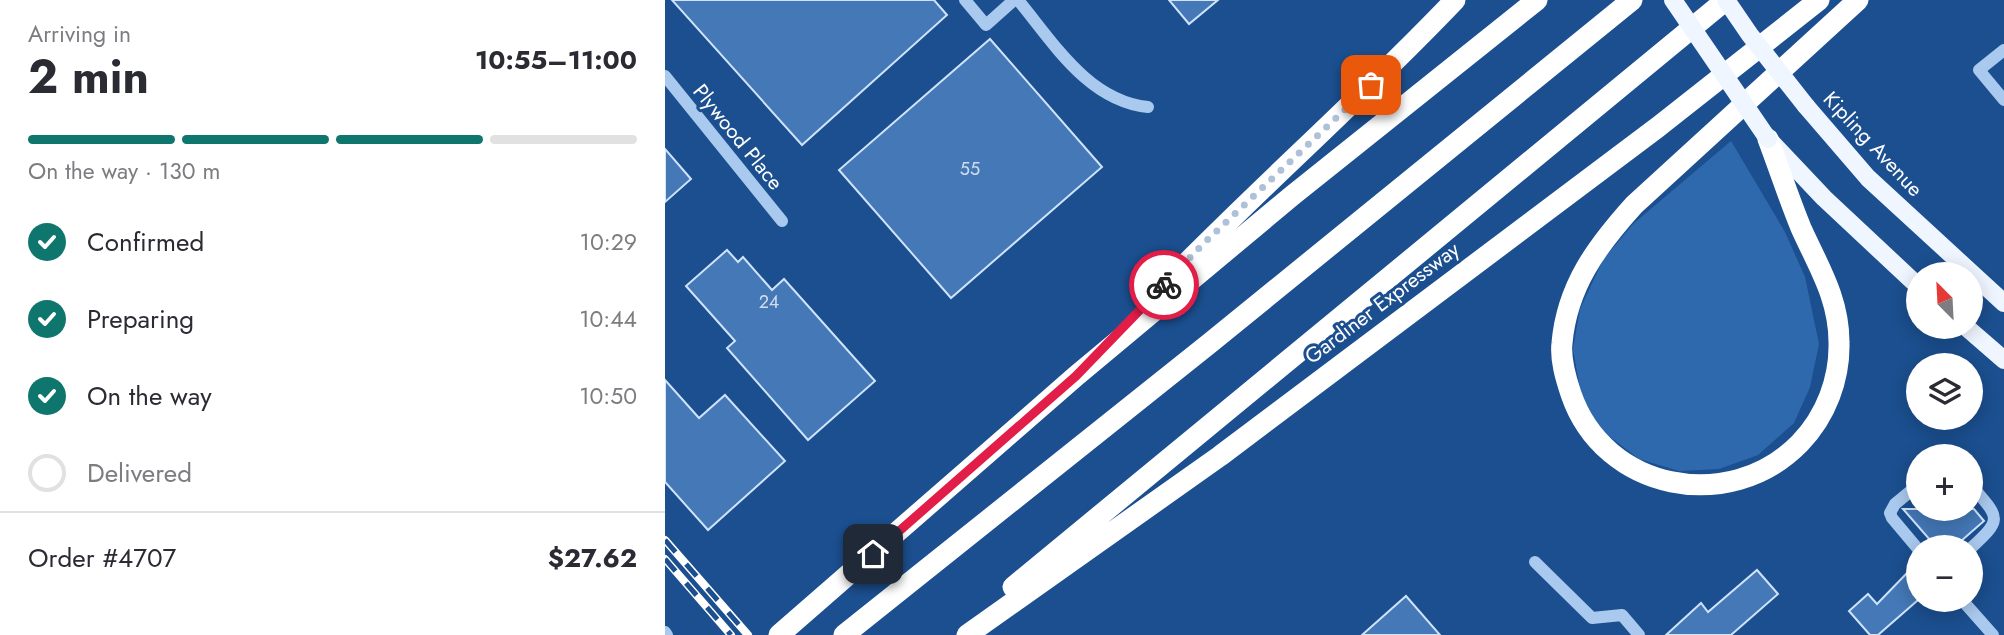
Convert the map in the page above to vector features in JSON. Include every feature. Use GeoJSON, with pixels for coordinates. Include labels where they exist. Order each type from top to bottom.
{"type":"FeatureCollection","features":[{"type":"Feature","properties":{"kind":"highway"},"geometry":{"type":"LineString","coordinates":[[1076,376],[1203,244],[1408,49],[1455,0]]}},
{"type":"Feature","properties":{"kind":"highway"},"geometry":{"type":"LineString","coordinates":[[779,635],[1076,376],[1293,195],[1537,0]]}},
{"type":"Feature","properties":{"kind":"highway"},"geometry":{"type":"LineString","coordinates":[[844,635],[1210,343],[1632,0]]}},
{"type":"Feature","properties":{"kind":"highway","name":"Gardiner Expressway"},"geometry":{"type":"LineString","coordinates":[[955,635],[1726,0]]}},
{"type":"Feature","properties":{"kind":"highway","name":"Gardiner Expressway"},"geometry":{"type":"LineString","coordinates":[[967,635],[1220,456],[1658,127],[1819,0]]}},
{"type":"Feature","properties":{"kind":"highway"},"geometry":{"type":"LineString","coordinates":[[1768,139],[1801,228],[1825,276],[1839,339],[1838,371],[1829,398],[1813,430],[1791,452],[1762,472],[1725,484],[1691,485],[1661,480],[1640,472],[1618,458],[1597,440],[1578,414],[1565,377],[1562,344],[1577,285],[1587,263],[1634,205],[1858,0]]}},
{"type":"Feature","properties":{"kind":"main road"},"geometry":{"type":"LineString","coordinates":[[1673,0],[1768,139],[1824,198],[1906,275]]}},
{"type":"Feature","properties":{"kind":"main road","name":"Kipling Avenue"},"geometry":{"type":"LineString","coordinates":[[1726,0],[1806,106],[1868,178],[2004,303]]}},
{"type":"Feature","properties":{"kind":"main road"},"geometry":{"type":"LineString","coordinates":[[1981,340],[2004,360]]}},
{"type":"Feature","properties":{"kind":"street"},"geometry":{"type":"LineString","coordinates":[[965,0],[986,24],[1016,0],[1084,79],[1123,101],[1148,107]]}},
{"type":"Feature","properties":{"kind":"street"},"geometry":{"type":"LineString","coordinates":[[2004,50],[1979,70],[2004,100]]}},
{"type":"Feature","properties":{"kind":"street","name":"Plywood Place"},"geometry":{"type":"LineString","coordinates":[[665,76],[782,221]]}},
{"type":"Feature","properties":{"kind":"street"},"geometry":{"type":"LineString","coordinates":[[1906,495],[1895,504],[1890,513],[1906,535]]}},
{"type":"Feature","properties":{"kind":"street"},"geometry":{"type":"LineString","coordinates":[[1983,499],[1994,512],[1996,522],[1983,538]]}},
{"type":"Feature","properties":{"kind":"street"},"geometry":{"type":"LineString","coordinates":[[1535,562],[1592,618],[1622,615],[1639,635]]}},
{"type":"Feature","properties":{"kind":"street"},"geometry":{"type":"LineString","coordinates":[[1973,612],[1993,635]]}},
{"type":"Feature","properties":{"kind":"shaded area"},"geometry":{"type":"Polygon","coordinates":[[[1731,141],[1785,232],[1805,277],[1819,344],[1810,387],[1794,423],[1758,455],[1719,469],[1679,471],[1639,459],[1601,430],[1582,400],[1573,349],[1580,309],[1603,260],[1633,224],[1731,141]]]}},
{"type":"Feature","properties":{"kind":"building"},"geometry":{"type":"Polygon","coordinates":[[[672,0],[934,0],[947,15],[802,145],[672,0]]]}},
{"type":"Feature","properties":{"kind":"building"},"geometry":{"type":"Polygon","coordinates":[[[1169,0],[1218,0],[1189,24],[1169,0]]]}},
{"type":"Feature","properties":{"kind":"building"},"geometry":{"type":"Polygon","coordinates":[[[990,39],[1102,167],[951,298],[839,170],[990,39]]]}},
{"type":"Feature","properties":{"kind":"building"},"geometry":{"type":"Polygon","coordinates":[[[665,149],[691,179],[665,202],[665,149]]]}},
{"type":"Feature","properties":{"kind":"building"},"geometry":{"type":"Polygon","coordinates":[[[727,250],[738,262],[743,257],[772,290],[784,279],[875,381],[808,440],[727,348],[735,341],[686,286],[727,250]]]}},
{"type":"Feature","properties":{"kind":"building"},"geometry":{"type":"Polygon","coordinates":[[[665,380],[699,418],[725,395],[785,461],[708,530],[665,482],[665,380]]]}},
{"type":"Feature","properties":{"kind":"building"},"geometry":{"type":"Polygon","coordinates":[[[1913,521],[1984,521],[1968,535],[1926,535],[1913,521]]]}},
{"type":"Feature","properties":{"kind":"building"},"geometry":{"type":"Polygon","coordinates":[[[1757,570],[1778,594],[1731,635],[1666,635],[1701,603],[1708,612],[1757,570]]]}},
{"type":"Feature","properties":{"kind":"building"},"geometry":{"type":"Polygon","coordinates":[[[1906,574],[1906,610],[1878,635],[1870,635],[1849,611],[1868,594],[1877,604],[1906,574]]]}},
{"type":"Feature","properties":{"kind":"building"},"geometry":{"type":"Polygon","coordinates":[[[1406,596],[1440,635],[1362,635],[1406,596]]]}},
{"type":"Feature","properties":{"kind":"railway"},"geometry":{"type":"LineString","coordinates":[[665,540],[748,635]]}},
{"type":"Feature","properties":{"kind":"railway"},"geometry":{"type":"LineString","coordinates":[[665,559],[731,635]]}},
{"type":"Feature","properties":{"kind":"way so far"},"geometry":{"type":"LineString","coordinates":[[1164,285],[1203,244],[1371,85]]}},
{"type":"Feature","properties":{"kind":"route"},"geometry":{"type":"LineString","coordinates":[[873,554],[1076,376],[1164,285]]}}]}
